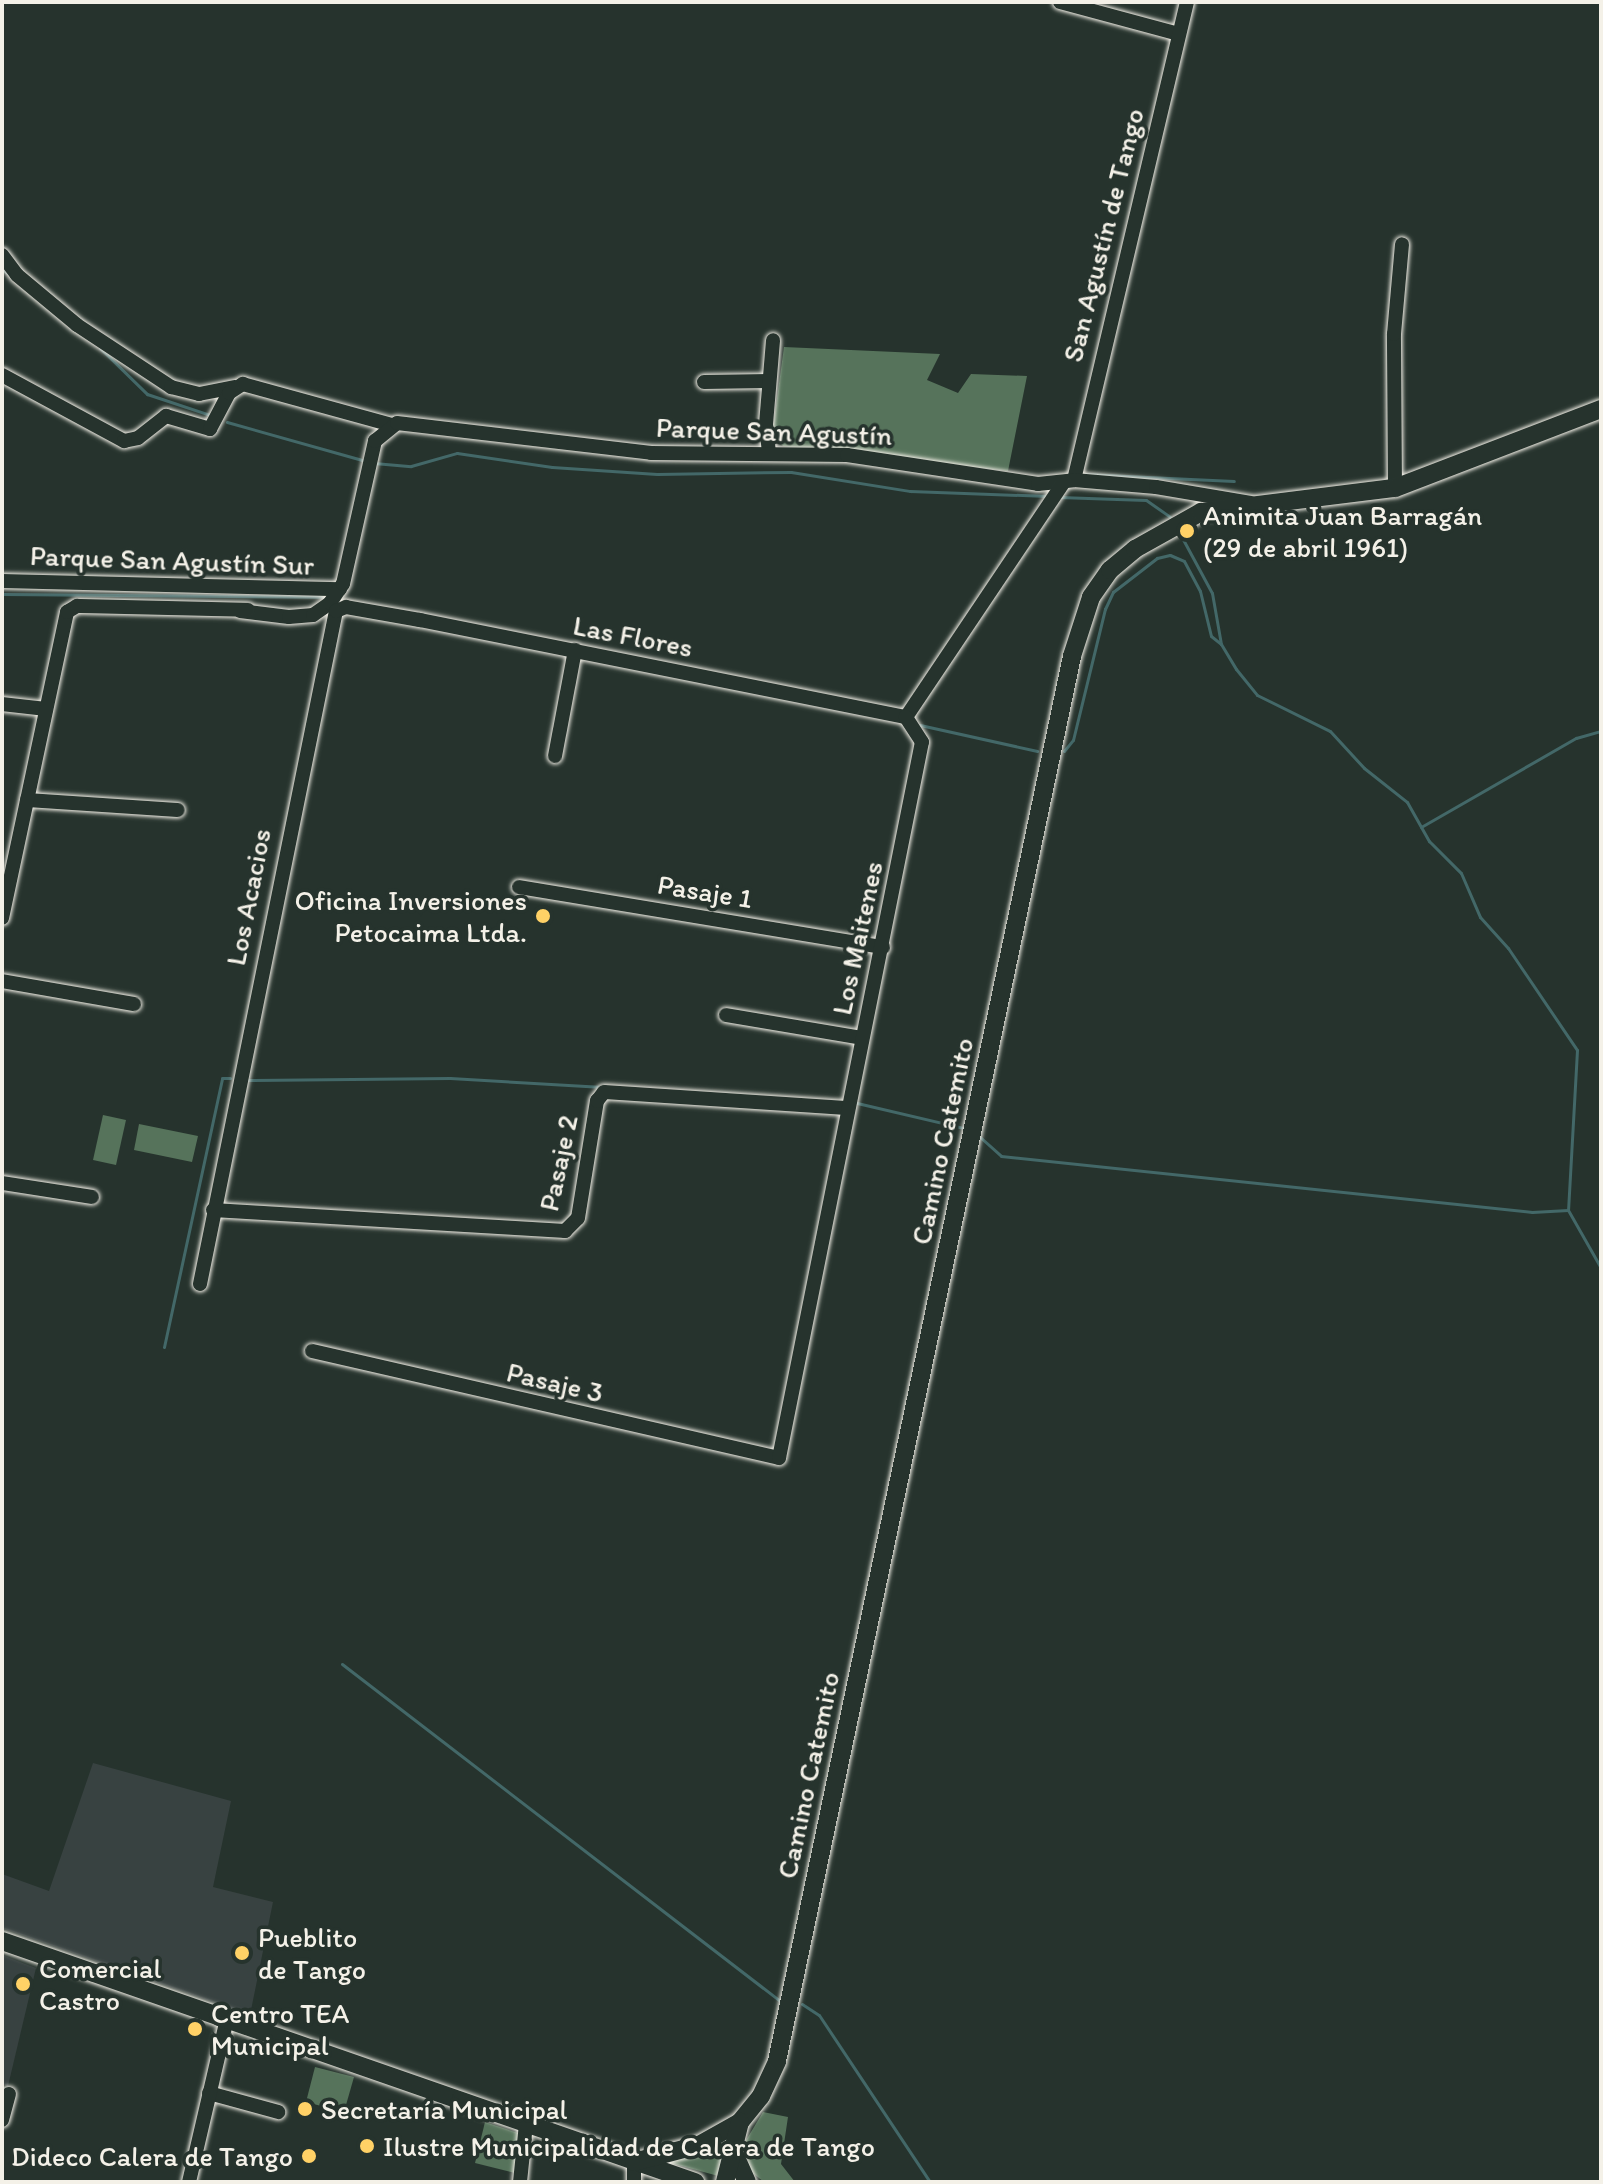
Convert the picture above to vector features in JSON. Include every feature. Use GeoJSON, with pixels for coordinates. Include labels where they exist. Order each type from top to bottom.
{"type":"FeatureCollection","features":[{"type":"Feature","properties":{"kind":"main road","name":"Camino Catemito"},"geometry":{"type":"LineString","coordinates":[[634,2162],[699,2145],[740,2122],[768,2085],[780,2049],[1079,629],[1091,597],[1114,566],[1166,528],[1201,512],[1251,503],[1395,488],[1601,409]]}},
{"type":"Feature","properties":{"kind":"main road"},"geometry":{"type":"LineString","coordinates":[[2,1941],[695,2182]]}},
{"type":"Feature","properties":{"kind":"main road"},"geometry":{"type":"LineString","coordinates":[[725,2182],[740,2122]]}},
{"type":"Feature","properties":{"kind":"main road"},"geometry":{"type":"LineString","coordinates":[[734,2146],[747,2182]]}},
{"type":"Feature","properties":{"kind":"street"},"geometry":{"type":"LineString","coordinates":[[1060,2],[1179,34]]}},
{"type":"Feature","properties":{"kind":"street","name":"San Agustín de Tango"},"geometry":{"type":"LineString","coordinates":[[1062,488],[1187,2]]}},
{"type":"Feature","properties":{"kind":"street"},"geometry":{"type":"LineString","coordinates":[[1395,488],[1394,334],[1402,244]]}},
{"type":"Feature","properties":{"kind":"street","name":"Parque San Agustín"},"geometry":{"type":"LineString","coordinates":[[2,255],[17,275],[77,325],[171,387],[199,394],[250,385],[392,425],[651,453],[847,455],[1062,488],[1201,492],[1251,503]]}},
{"type":"Feature","properties":{"kind":"street"},"geometry":{"type":"LineString","coordinates":[[769,453],[769,381],[773,340]]}},
{"type":"Feature","properties":{"kind":"street"},"geometry":{"type":"LineString","coordinates":[[2,375],[124,441],[138,438],[166,416],[210,429],[234,387]]}},
{"type":"Feature","properties":{"kind":"street"},"geometry":{"type":"LineString","coordinates":[[704,382],[769,381]]}},
{"type":"Feature","properties":{"kind":"street"},"geometry":{"type":"LineString","coordinates":[[2,918],[8,862],[27,800],[65,615],[72,608],[240,611],[255,617],[317,613],[340,589],[372,448],[381,431],[392,425]]}},
{"type":"Feature","properties":{"kind":"street"},"geometry":{"type":"LineString","coordinates":[[906,717],[1062,488]]}},
{"type":"Feature","properties":{"kind":"street"},"geometry":{"type":"LineString","coordinates":[[1201,492],[1201,512]]}},
{"type":"Feature","properties":{"kind":"street","name":"Parque San Agustín Sur"},"geometry":{"type":"LineString","coordinates":[[2,581],[340,589]]}},
{"type":"Feature","properties":{"kind":"street","name":"Las Flores"},"geometry":{"type":"LineString","coordinates":[[349,607],[906,717]]}},
{"type":"Feature","properties":{"kind":"street","name":"Los Acacios"},"geometry":{"type":"LineString","coordinates":[[200,1284],[330,618],[349,607]]}},
{"type":"Feature","properties":{"kind":"street"},"geometry":{"type":"LineString","coordinates":[[555,756],[575,650]]}},
{"type":"Feature","properties":{"kind":"street"},"geometry":{"type":"LineString","coordinates":[[2,704],[46,709]]}},
{"type":"Feature","properties":{"kind":"street","name":"Los Maitenes"},"geometry":{"type":"LineString","coordinates":[[781,1451],[846,1108],[883,947],[922,742],[906,717]]}},
{"type":"Feature","properties":{"kind":"street"},"geometry":{"type":"LineString","coordinates":[[27,800],[165,813],[178,810]]}},
{"type":"Feature","properties":{"kind":"street","name":"Pasaje 1"},"geometry":{"type":"LineString","coordinates":[[519,887],[883,947]]}},
{"type":"Feature","properties":{"kind":"street"},"geometry":{"type":"LineString","coordinates":[[2,981],[134,1004]]}},
{"type":"Feature","properties":{"kind":"street"},"geometry":{"type":"LineString","coordinates":[[726,1015],[862,1038]]}},
{"type":"Feature","properties":{"kind":"street","name":"Pasaje 2"},"geometry":{"type":"LineString","coordinates":[[213,1210],[565,1231],[578,1218],[597,1101],[604,1092],[846,1108]]}},
{"type":"Feature","properties":{"kind":"street"},"geometry":{"type":"LineString","coordinates":[[2,1183],[92,1197]]}},
{"type":"Feature","properties":{"kind":"street","name":"Pasaje 3"},"geometry":{"type":"LineString","coordinates":[[312,1351],[771,1460],[779,1458],[781,1451]]}},
{"type":"Feature","properties":{"kind":"street"},"geometry":{"type":"LineString","coordinates":[[189,2182],[227,2019]]}},
{"type":"Feature","properties":{"kind":"street"},"geometry":{"type":"LineString","coordinates":[[209,2093],[278,2112]]}},
{"type":"Feature","properties":{"kind":"street"},"geometry":{"type":"LineString","coordinates":[[2,2120],[9,2094]]}},
{"type":"Feature","properties":{"kind":"street"},"geometry":{"type":"LineString","coordinates":[[520,2182],[526,2124]]}},
{"type":"Feature","properties":{"kind":"street"},"geometry":{"type":"LineString","coordinates":[[634,2162],[634,2182]]}},
{"type":"Feature","properties":{"kind":"shaded area"},"geometry":{"type":"Polygon","coordinates":[[[93,1763],[231,1801],[213,1887],[273,1902],[250,2015],[2,1928],[2,1874],[49,1891],[93,1763]]]}},
{"type":"Feature","properties":{"kind":"shaded area"},"geometry":{"type":"Polygon","coordinates":[[[2,1955],[36,1968],[8,2086],[2,2084],[2,1955]]]}},
{"type":"Feature","properties":{"kind":"green space"},"geometry":{"type":"Polygon","coordinates":[[[784,347],[940,354],[927,380],[958,393],[971,374],[1027,376],[1008,471],[783,446],[772,435],[784,347]]]}},
{"type":"Feature","properties":{"kind":"green space"},"geometry":{"type":"Polygon","coordinates":[[[103,1115],[126,1120],[116,1165],[93,1160],[103,1115]]]}},
{"type":"Feature","properties":{"kind":"green space"},"geometry":{"type":"Polygon","coordinates":[[[139,1124],[198,1136],[192,1162],[134,1150],[139,1124]]]}},
{"type":"Feature","properties":{"kind":"green space"},"geometry":{"type":"Polygon","coordinates":[[[315,2067],[354,2077],[344,2112],[306,2102],[315,2067]]]}},
{"type":"Feature","properties":{"kind":"green space"},"geometry":{"type":"Polygon","coordinates":[[[763,2112],[788,2117],[781,2164],[795,2182],[764,2182],[750,2171],[745,2142],[763,2112]]]}},
{"type":"Feature","properties":{"kind":"green space"},"geometry":{"type":"Polygon","coordinates":[[[485,2122],[521,2134],[515,2173],[475,2163],[485,2122]]]}},
{"type":"Feature","properties":{"kind":"green space"},"geometry":{"type":"Polygon","coordinates":[[[733,2137],[722,2177],[667,2162],[705,2152],[733,2137]]]}},
{"type":"Feature","properties":{"kind":"waterway"},"geometry":{"type":"LineString","coordinates":[[2,269],[10,275]]}},
{"type":"Feature","properties":{"kind":"waterway"},"geometry":{"type":"LineString","coordinates":[[100,348],[147,394],[213,416]]}},
{"type":"Feature","properties":{"kind":"waterway"},"geometry":{"type":"LineString","coordinates":[[227,422],[366,461]]}},
{"type":"Feature","properties":{"kind":"waterway"},"geometry":{"type":"LineString","coordinates":[[374,463],[411,466],[457,453],[552,467],[657,474],[791,472],[910,491],[1048,496]]}},
{"type":"Feature","properties":{"kind":"waterway"},"geometry":{"type":"LineString","coordinates":[[1083,474],[1234,481]]}},
{"type":"Feature","properties":{"kind":"waterway"},"geometry":{"type":"LineString","coordinates":[[1059,497],[1146,500],[1170,517]]}},
{"type":"Feature","properties":{"kind":"waterway"},"geometry":{"type":"LineString","coordinates":[[1179,532],[1212,593],[1221,644],[1236,669],[1257,695],[1330,731],[1364,768],[1407,802],[1429,841],[1461,873],[1480,917],[1508,948],[1577,1050],[1568,1210],[1601,1268]]}},
{"type":"Feature","properties":{"kind":"waterway"},"geometry":{"type":"LineString","coordinates":[[1064,751],[1073,740],[1105,609],[1113,592],[1157,558],[1170,555],[1184,561],[1200,591],[1211,636],[1221,644]]}},
{"type":"Feature","properties":{"kind":"waterway"},"geometry":{"type":"LineString","coordinates":[[2,594],[324,597]]}},
{"type":"Feature","properties":{"kind":"waterway"},"geometry":{"type":"LineString","coordinates":[[920,725],[1037,751]]}},
{"type":"Feature","properties":{"kind":"waterway"},"geometry":{"type":"LineString","coordinates":[[1421,827],[1576,738],[1601,731]]}},
{"type":"Feature","properties":{"kind":"waterway"},"geometry":{"type":"LineString","coordinates":[[164,1347],[222,1078],[230,1078]]}},
{"type":"Feature","properties":{"kind":"waterway"},"geometry":{"type":"LineString","coordinates":[[249,1080],[450,1078],[603,1087]]}},
{"type":"Feature","properties":{"kind":"waterway"},"geometry":{"type":"LineString","coordinates":[[857,1103],[964,1128]]}},
{"type":"Feature","properties":{"kind":"waterway"},"geometry":{"type":"LineString","coordinates":[[980,1137],[1001,1156],[1532,1212],[1568,1210]]}},
{"type":"Feature","properties":{"kind":"waterway"},"geometry":{"type":"LineString","coordinates":[[342,1664],[780,2001]]}},
{"type":"Feature","properties":{"kind":"waterway"},"geometry":{"type":"LineString","coordinates":[[802,2004],[819,2015],[930,2182]]}},
{"type":"Feature","properties":{"kind":"place","name":"Animita Juan Barragán (29 de abril 1961)"},"geometry":{"type":"Point","coordinates":[1187,531]}},
{"type":"Feature","properties":{"kind":"place","name":"Oficina Inversiones Petocaima Ltda."},"geometry":{"type":"Point","coordinates":[543,916]}},
{"type":"Feature","properties":{"kind":"place","name":"Pueblito de Tango"},"geometry":{"type":"Point","coordinates":[242,1953]}},
{"type":"Feature","properties":{"kind":"place","name":"Comercial Castro"},"geometry":{"type":"Point","coordinates":[23,1984]}},
{"type":"Feature","properties":{"kind":"place","name":"Centro TEA Municipal"},"geometry":{"type":"Point","coordinates":[195,2029]}},
{"type":"Feature","properties":{"kind":"place","name":"Secretaría Municipal"},"geometry":{"type":"Point","coordinates":[305,2109]}},
{"type":"Feature","properties":{"kind":"place","name":"Ilustre Municipalidad de Calera de Tango"},"geometry":{"type":"Point","coordinates":[367,2146]}},
{"type":"Feature","properties":{"kind":"place","name":"Dideco Calera de Tango"},"geometry":{"type":"Point","coordinates":[309,2156]}}]}
